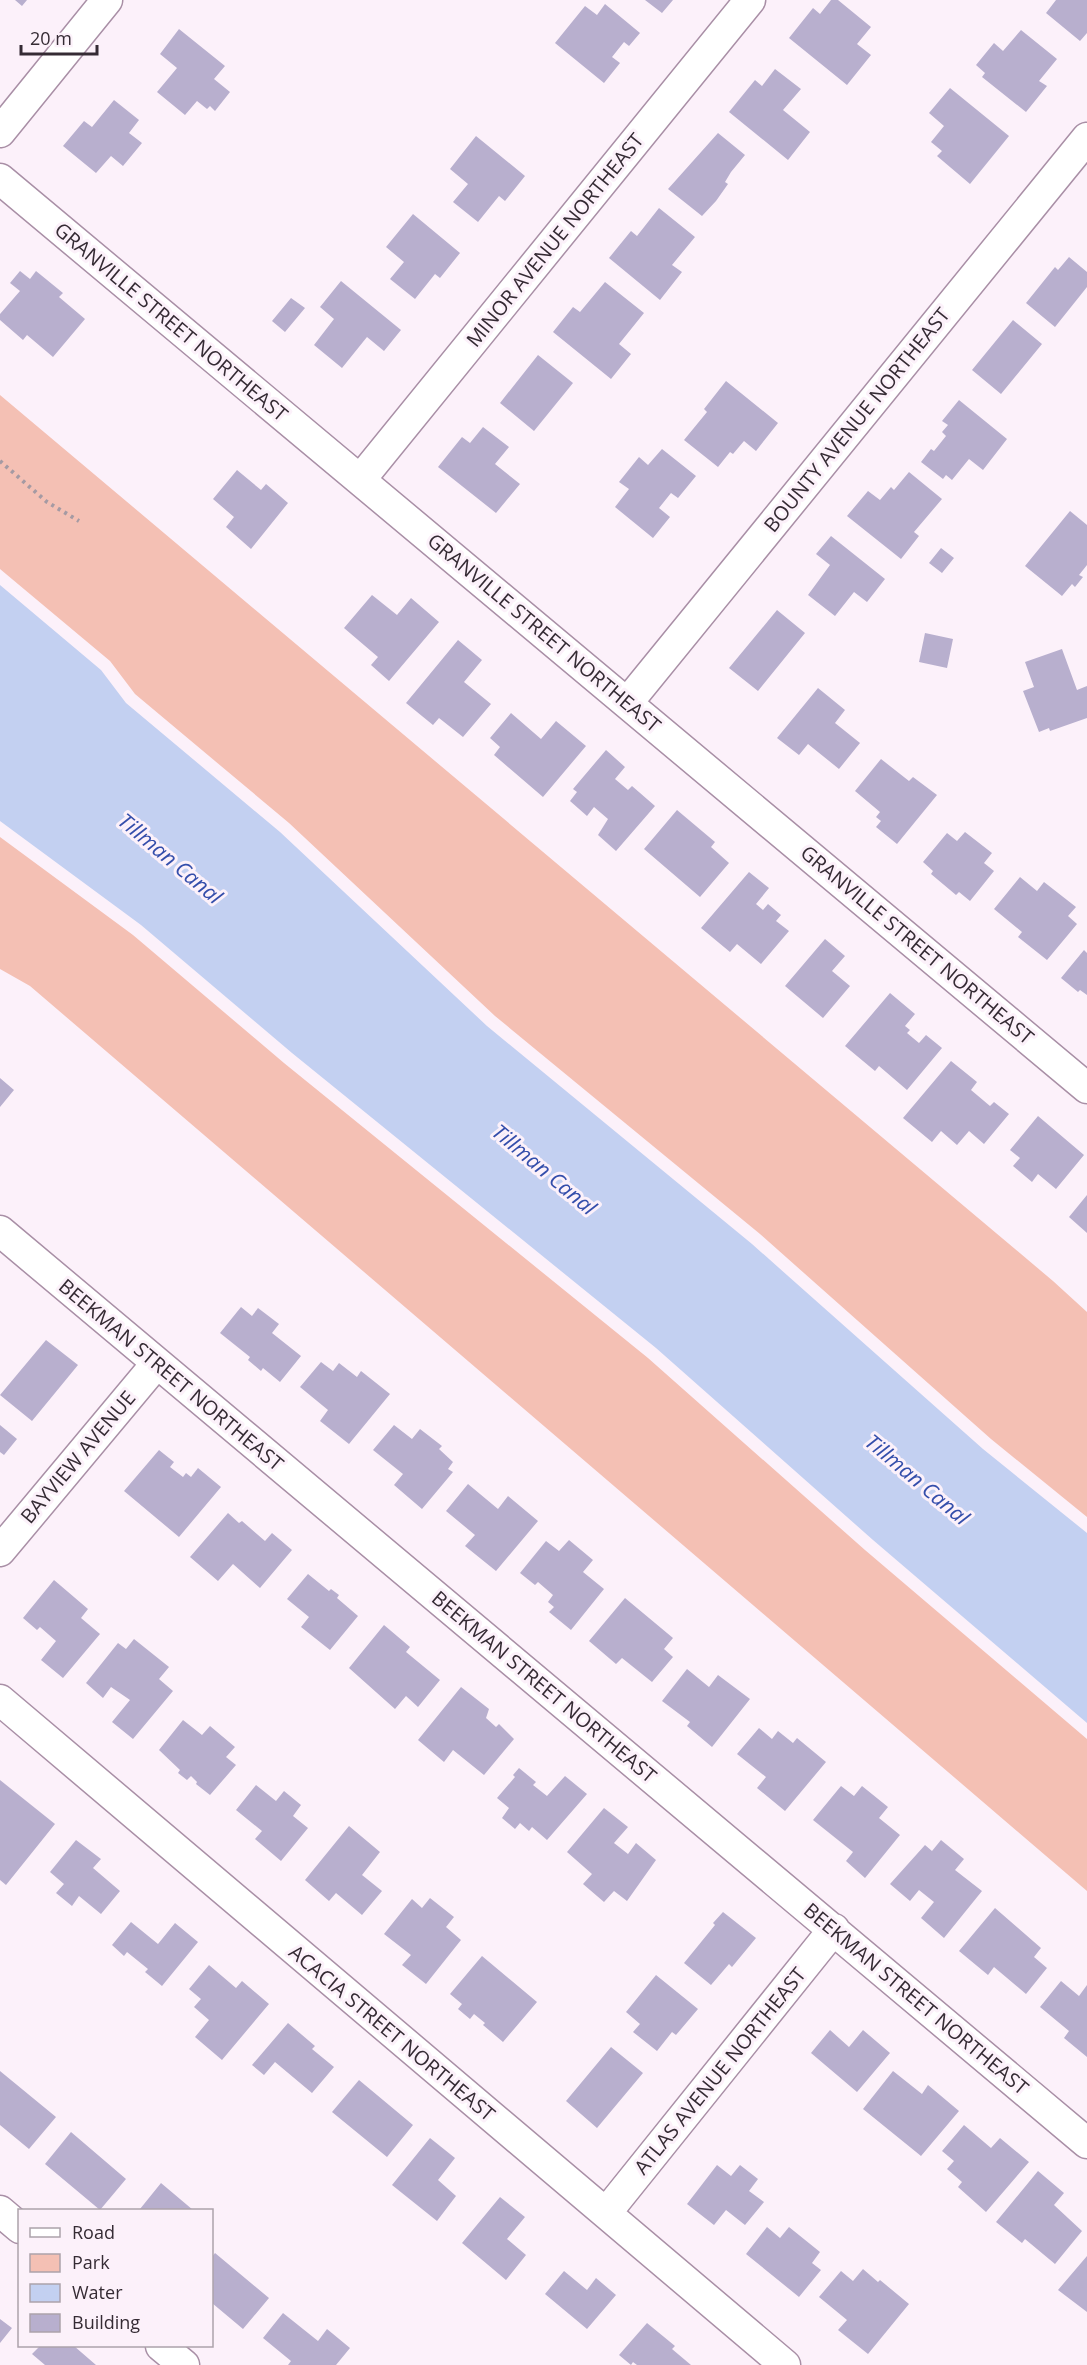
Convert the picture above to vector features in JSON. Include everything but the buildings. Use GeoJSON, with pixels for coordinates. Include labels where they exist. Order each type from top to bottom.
{"type":"FeatureCollection","features":[{"type":"Feature","properties":{"kind":"street"},"geometry":{"type":"LineString","coordinates":[[0,132],[107,0]]}},
{"type":"Feature","properties":{"kind":"street","name":"MINOR AVENUE NORTHEAST"},"geometry":{"type":"LineString","coordinates":[[360,480],[750,0]]}},
{"type":"Feature","properties":{"kind":"street","name":"BOUNTY AVENUE NORTHEAST"},"geometry":{"type":"LineString","coordinates":[[628,702],[1087,138]]}},
{"type":"Feature","properties":{"kind":"street","name":"GRANVILLE STREET NORTHEAST"},"geometry":{"type":"LineString","coordinates":[[0,179],[1087,1088]]}},
{"type":"Feature","properties":{"kind":"street","name":"BEEKMAN STREET NORTHEAST"},"geometry":{"type":"LineString","coordinates":[[0,1231],[1087,2143]]}},
{"type":"Feature","properties":{"kind":"street","name":"BAYVIEW AVENUE"},"geometry":{"type":"LineString","coordinates":[[0,1551],[157,1364]]}},
{"type":"Feature","properties":{"kind":"street","name":"ACACIA STREET NORTHEAST"},"geometry":{"type":"LineString","coordinates":[[0,1700],[785,2365]]}},
{"type":"Feature","properties":{"kind":"street","name":"ATLAS AVENUE NORTHEAST"},"geometry":{"type":"LineString","coordinates":[[606,2213],[834,1929]]}},
{"type":"Feature","properties":{"kind":"street"},"geometry":{"type":"LineString","coordinates":[[0,2211],[18,2226]]}},
{"type":"Feature","properties":{"kind":"street"},"geometry":{"type":"LineString","coordinates":[[162,2347],[184,2365]]}},
{"type":"Feature","properties":{"kind":"path"},"geometry":{"type":"LineString","coordinates":[[0,461],[47,502],[79,520]]}},
{"type":"Feature","properties":{"kind":"green space"},"geometry":{"type":"Polygon","coordinates":[[[0,395],[1087,1312],[1087,1517],[991,1439],[760,1234],[495,1016],[289,823],[135,694],[110,661],[0,569],[0,395]]]}},
{"type":"Feature","properties":{"kind":"green space"},"geometry":{"type":"Polygon","coordinates":[[[0,837],[133,935],[284,1063],[648,1358],[865,1550],[1087,1739],[1087,1891],[30,986],[0,969],[0,837]]]}},
{"type":"Feature","properties":{"kind":"water","name":"Tillman Canal"},"geometry":{"type":"Polygon","coordinates":[[[0,585],[101,670],[126,703],[280,832],[487,1026],[752,1244],[983,1449],[1087,1533],[1087,1723],[873,1540],[656,1348],[292,1053],[141,925],[0,821],[0,585]]]}}]}
